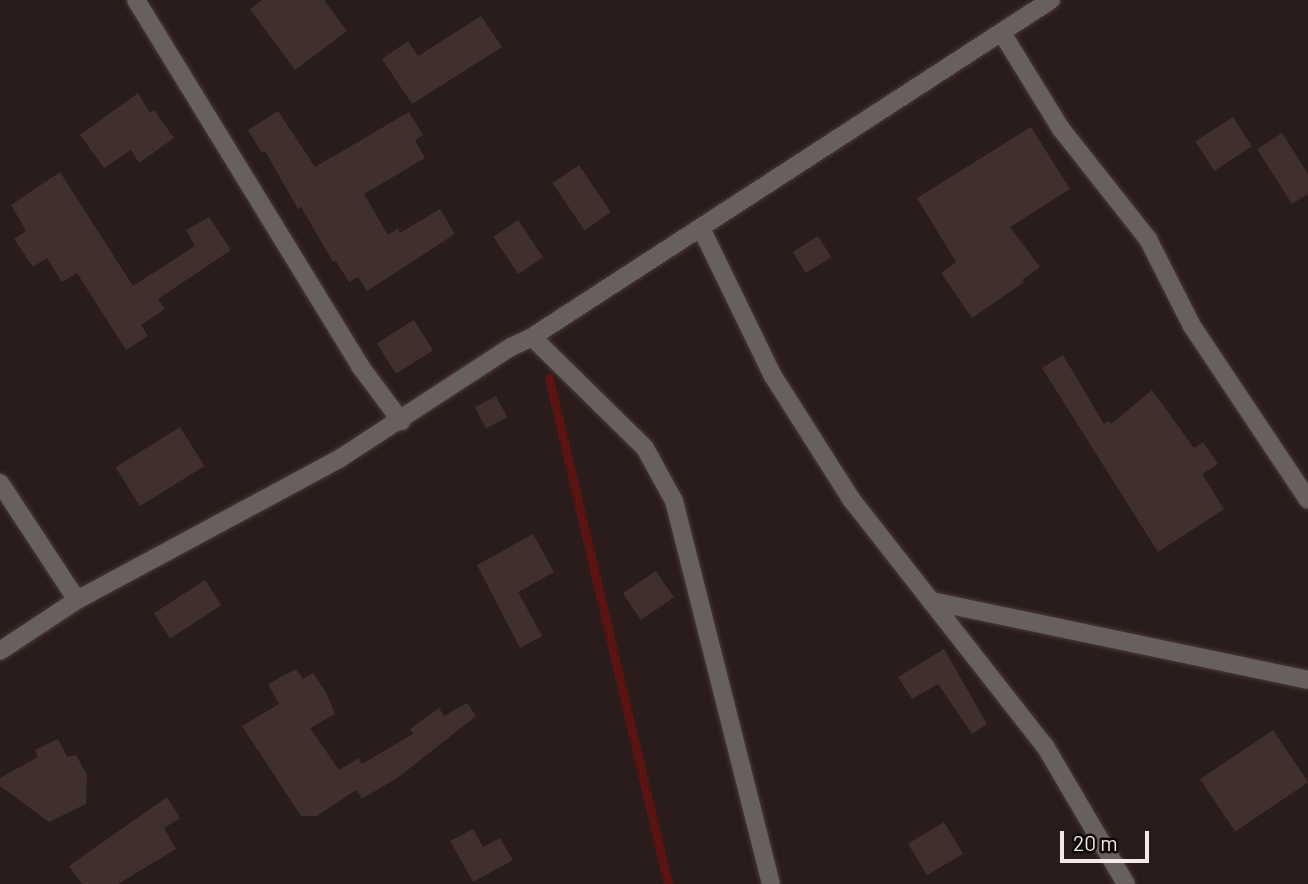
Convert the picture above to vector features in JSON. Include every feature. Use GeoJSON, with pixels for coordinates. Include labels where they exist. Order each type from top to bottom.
{"type":"FeatureCollection","features":[{"type":"Feature","properties":{"kind":"street"},"geometry":{"type":"LineString","coordinates":[[136,0],[360,366],[401,421]]}},
{"type":"Feature","properties":{"kind":"street"},"geometry":{"type":"LineString","coordinates":[[0,651],[77,600],[339,459],[401,421],[511,347],[532,337],[1051,0]]}},
{"type":"Feature","properties":{"kind":"street"},"geometry":{"type":"LineString","coordinates":[[1002,33],[1061,129],[1148,239],[1192,326],[1308,500]]}},
{"type":"Feature","properties":{"kind":"street"},"geometry":{"type":"LineString","coordinates":[[701,228],[773,376],[851,499],[1045,746],[1126,884]]}},
{"type":"Feature","properties":{"kind":"street"},"geometry":{"type":"LineString","coordinates":[[532,337],[645,449],[674,501],[771,884]]}},
{"type":"Feature","properties":{"kind":"street"},"geometry":{"type":"LineString","coordinates":[[0,483],[77,600]]}},
{"type":"Feature","properties":{"kind":"street"},"geometry":{"type":"LineString","coordinates":[[930,601],[1308,680]]}},
{"type":"Feature","properties":{"kind":"building"},"geometry":{"type":"Polygon","coordinates":[[[262,0],[324,0],[347,31],[295,70],[250,9],[262,0]]]}},
{"type":"Feature","properties":{"kind":"building"},"geometry":{"type":"Polygon","coordinates":[[[481,16],[502,47],[412,104],[382,59],[408,41],[418,56],[481,16]]]}},
{"type":"Feature","properties":{"kind":"building"},"geometry":{"type":"Polygon","coordinates":[[[138,93],[150,113],[154,110],[174,138],[139,163],[131,150],[104,168],[80,135],[138,93]]]}},
{"type":"Feature","properties":{"kind":"building"},"geometry":{"type":"Polygon","coordinates":[[[278,111],[315,167],[409,112],[423,135],[415,140],[425,158],[364,194],[388,235],[398,228],[400,233],[440,209],[455,234],[367,291],[358,277],[349,282],[336,261],[333,262],[301,207],[298,209],[265,151],[262,153],[248,130],[278,111]]]}},
{"type":"Feature","properties":{"kind":"building"},"geometry":{"type":"Polygon","coordinates":[[[1233,117],[1252,146],[1214,171],[1195,142],[1233,117]]]}},
{"type":"Feature","properties":{"kind":"building"},"geometry":{"type":"Polygon","coordinates":[[[1031,127],[1070,189],[1010,227],[1040,267],[1022,280],[1024,282],[972,318],[941,273],[956,262],[917,198],[1031,127]]]}},
{"type":"Feature","properties":{"kind":"building"},"geometry":{"type":"Polygon","coordinates":[[[1282,133],[1308,174],[1308,194],[1292,204],[1257,149],[1282,133]]]}},
{"type":"Feature","properties":{"kind":"building"},"geometry":{"type":"Polygon","coordinates":[[[579,165],[611,212],[584,230],[552,183],[579,165]]]}},
{"type":"Feature","properties":{"kind":"building"},"geometry":{"type":"Polygon","coordinates":[[[60,172],[133,286],[195,246],[186,230],[209,217],[231,250],[158,299],[165,309],[141,325],[148,336],[126,350],[77,273],[62,282],[47,258],[33,267],[14,239],[26,231],[11,205],[60,172]]]}},
{"type":"Feature","properties":{"kind":"building"},"geometry":{"type":"Polygon","coordinates":[[[518,220],[543,257],[518,274],[493,237],[518,220]]]}},
{"type":"Feature","properties":{"kind":"building"},"geometry":{"type":"Polygon","coordinates":[[[818,236],[831,257],[806,273],[793,252],[818,236]]]}},
{"type":"Feature","properties":{"kind":"building"},"geometry":{"type":"Polygon","coordinates":[[[414,320],[433,351],[396,374],[377,343],[414,320]]]}},
{"type":"Feature","properties":{"kind":"building"},"geometry":{"type":"Polygon","coordinates":[[[1063,355],[1104,424],[1109,421],[1111,424],[1152,390],[1194,448],[1203,442],[1218,464],[1202,474],[1224,509],[1158,552],[1042,368],[1063,355]]]}},
{"type":"Feature","properties":{"kind":"building"},"geometry":{"type":"Polygon","coordinates":[[[496,396],[507,417],[486,428],[475,407],[496,396]]]}},
{"type":"Feature","properties":{"kind":"building"},"geometry":{"type":"Polygon","coordinates":[[[180,427],[204,466],[140,506],[116,467],[180,427]]]}},
{"type":"Feature","properties":{"kind":"building"},"geometry":{"type":"Polygon","coordinates":[[[533,534],[554,572],[518,592],[542,636],[520,648],[477,565],[533,534]]]}},
{"type":"Feature","properties":{"kind":"building"},"geometry":{"type":"Polygon","coordinates":[[[656,571],[674,598],[641,620],[623,593],[656,571]]]}},
{"type":"Feature","properties":{"kind":"building"},"geometry":{"type":"Polygon","coordinates":[[[205,580],[221,605],[170,638],[154,613],[205,580]]]}},
{"type":"Feature","properties":{"kind":"building"},"geometry":{"type":"Polygon","coordinates":[[[944,649],[987,724],[972,734],[938,684],[912,699],[898,677],[944,649]]]}},
{"type":"Feature","properties":{"kind":"building"},"geometry":{"type":"Polygon","coordinates":[[[296,669],[303,679],[313,673],[327,694],[335,714],[310,728],[339,770],[359,758],[362,764],[413,734],[410,729],[439,708],[444,716],[467,703],[476,716],[400,776],[362,799],[356,790],[317,816],[301,816],[242,726],[279,704],[268,684],[296,669]]]}},
{"type":"Feature","properties":{"kind":"building"},"geometry":{"type":"Polygon","coordinates":[[[1273,730],[1308,782],[1235,831],[1200,779],[1273,730]]]}},
{"type":"Feature","properties":{"kind":"building"},"geometry":{"type":"Polygon","coordinates":[[[58,739],[67,757],[76,755],[87,775],[86,804],[49,822],[0,786],[0,778],[38,757],[35,750],[58,739]]]}},
{"type":"Feature","properties":{"kind":"building"},"geometry":{"type":"Polygon","coordinates":[[[167,797],[180,818],[164,828],[176,849],[118,884],[82,884],[69,866],[167,797]]]}},
{"type":"Feature","properties":{"kind":"building"},"geometry":{"type":"Polygon","coordinates":[[[944,822],[963,854],[927,875],[908,844],[944,822]]]}},
{"type":"Feature","properties":{"kind":"building"},"geometry":{"type":"Polygon","coordinates":[[[473,829],[483,847],[500,838],[513,860],[473,882],[450,841],[473,829]]]}},
{"type":"Feature","properties":{"kind":"waterway"},"geometry":{"type":"LineString","coordinates":[[549,378],[668,884]]}}]}
